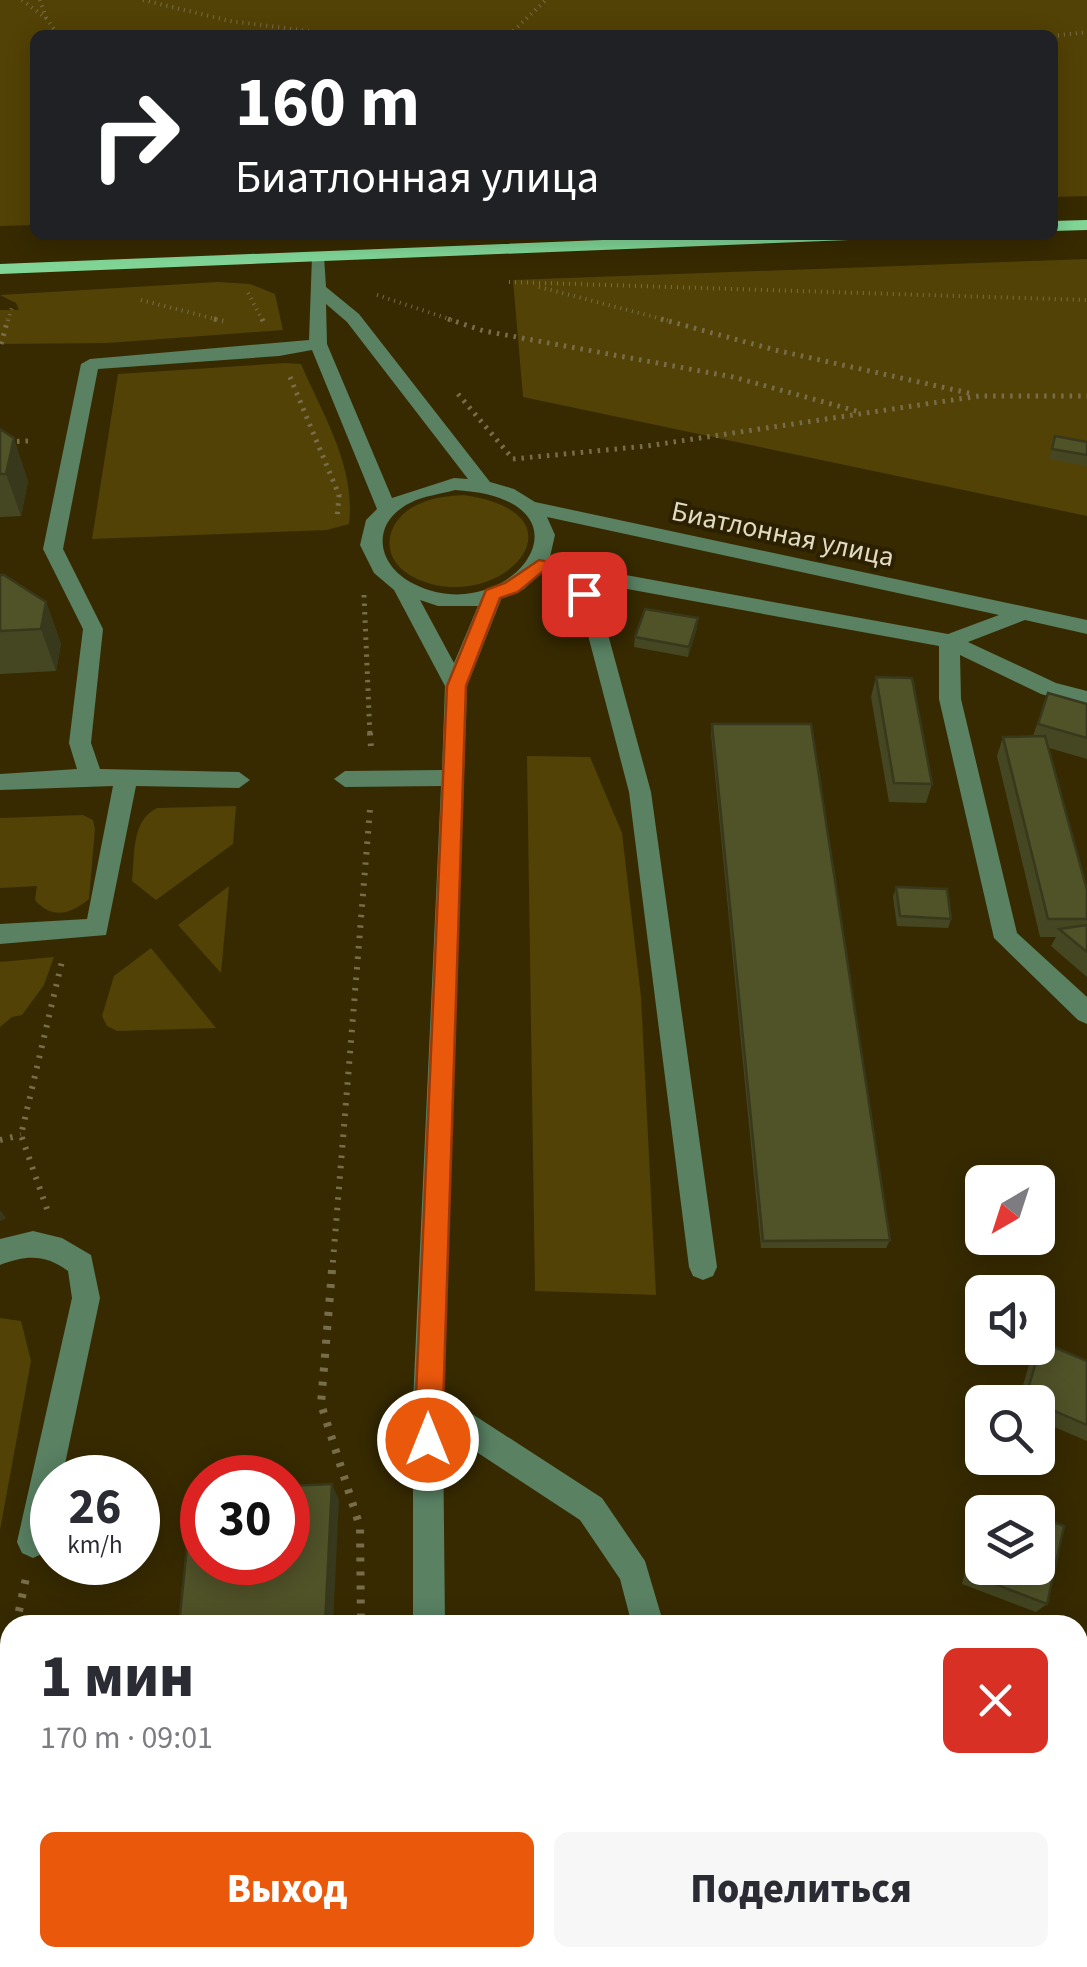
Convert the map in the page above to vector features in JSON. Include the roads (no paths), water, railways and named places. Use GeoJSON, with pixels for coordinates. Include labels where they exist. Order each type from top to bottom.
{"type":"FeatureCollection","features":[{"type":"Feature","properties":{"kind":"main road"},"geometry":{"type":"LineString","coordinates":[[1058,226],[1087,225]]}},
{"type":"Feature","properties":{"kind":"main road"},"geometry":{"type":"LineString","coordinates":[[0,268],[734,240]]}},
{"type":"Feature","properties":{"kind":"street"},"geometry":{"type":"LineString","coordinates":[[318,258],[318,344],[387,510]]}},
{"type":"Feature","properties":{"kind":"street"},"geometry":{"type":"LineString","coordinates":[[319,289],[353,318],[483,486]]}},
{"type":"Feature","properties":{"kind":"street"},"geometry":{"type":"LineString","coordinates":[[91,777],[80,743],[92,629],[53,548],[90,364],[318,344]]}},
{"type":"Feature","properties":{"kind":"street"},"geometry":{"type":"LineString","coordinates":[[483,486],[510,494],[531,507],[548,535],[539,566],[511,587],[462,599],[432,597],[404,588],[385,576],[373,562],[369,544],[372,528],[402,498],[427,488],[483,486]]}},
{"type":"Feature","properties":{"kind":"street","name":"Биатлонная улица"},"geometry":{"type":"LineString","coordinates":[[531,507],[1087,627]]}},
{"type":"Feature","properties":{"kind":"street"},"geometry":{"type":"LineString","coordinates":[[539,566],[949,641],[1049,689],[1087,700]]}},
{"type":"Feature","properties":{"kind":"street"},"geometry":{"type":"LineString","coordinates":[[575,573],[594,616],[640,792],[703,1267]]}},
{"type":"Feature","properties":{"kind":"street"},"geometry":{"type":"LineString","coordinates":[[404,588],[456,686]]}},
{"type":"Feature","properties":{"kind":"street"},"geometry":{"type":"LineString","coordinates":[[428,1615],[428,1402],[456,686],[493,594]]}},
{"type":"Feature","properties":{"kind":"street"},"geometry":{"type":"LineString","coordinates":[[949,641],[1024,612]]}},
{"type":"Feature","properties":{"kind":"street"},"geometry":{"type":"LineString","coordinates":[[949,641],[950,699],[1006,938],[1087,1013]]}},
{"type":"Feature","properties":{"kind":"street"},"geometry":{"type":"LineString","coordinates":[[0,782],[91,777],[239,780]]}},
{"type":"Feature","properties":{"kind":"street"},"geometry":{"type":"LineString","coordinates":[[0,934],[98,928],[126,777]]}},
{"type":"Feature","properties":{"kind":"street"},"geometry":{"type":"LineString","coordinates":[[344,779],[453,778]]}},
{"type":"Feature","properties":{"kind":"street"},"geometry":{"type":"LineString","coordinates":[[0,1252],[18,1244],[59,1246],[80,1264],[86,1298],[53,1455]]}},
{"type":"Feature","properties":{"kind":"street"},"geometry":{"type":"LineString","coordinates":[[428,1402],[591,1509],[634,1572],[645,1615]]}}]}
